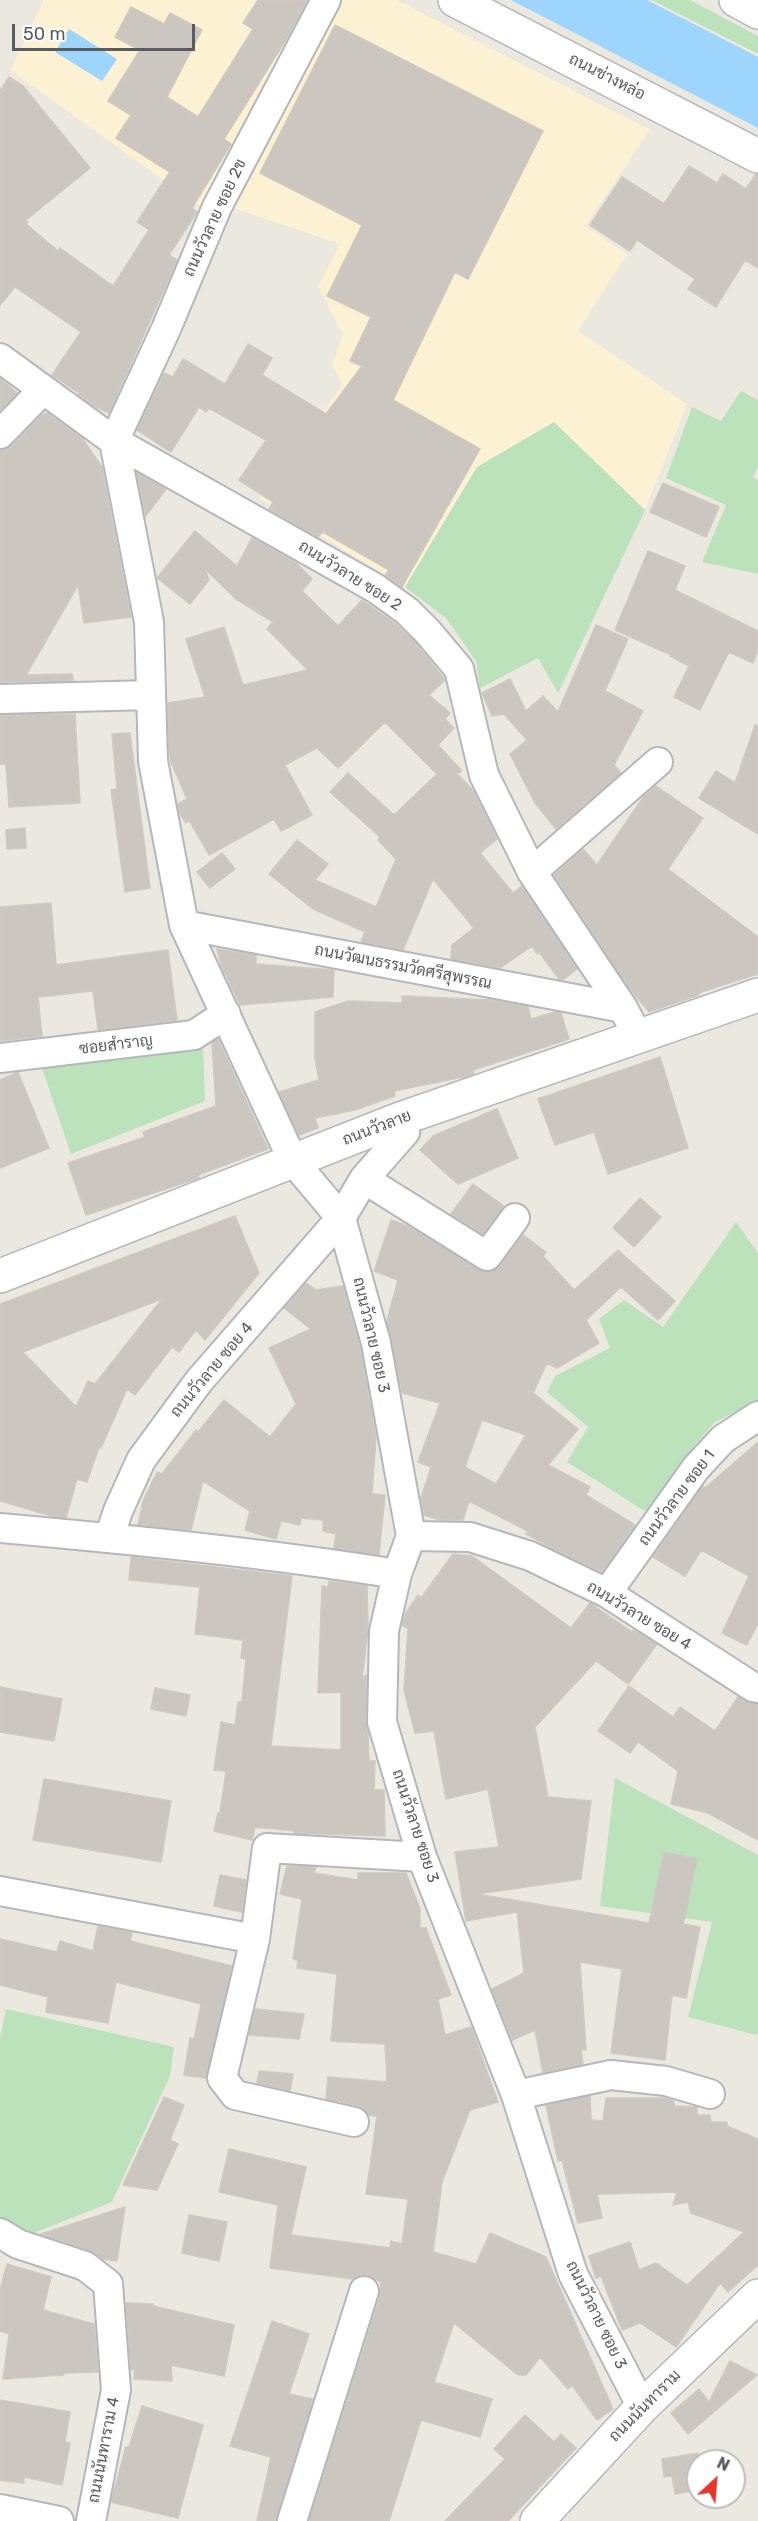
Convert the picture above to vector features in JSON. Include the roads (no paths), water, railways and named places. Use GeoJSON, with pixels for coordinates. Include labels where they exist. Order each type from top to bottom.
{"type":"FeatureCollection","features":[{"type":"Feature","properties":{"kind":"street","name":"ถนนวัวลาย ซอย 2ข"},"geometry":{"type":"LineString","coordinates":[[114,441],[166,329],[217,207],[326,0]]}},
{"type":"Feature","properties":{"kind":"street","name":"ถนนช่างหล่อ"},"geometry":{"type":"LineString","coordinates":[[455,0],[758,156]]}},
{"type":"Feature","properties":{"kind":"street"},"geometry":{"type":"LineString","coordinates":[[735,0],[758,12]]}},
{"type":"Feature","properties":{"kind":"street","name":"ถนนวัวลาย ซอย 2"},"geometry":{"type":"LineString","coordinates":[[0,358],[42,391],[114,441],[343,568],[399,605],[428,632],[459,669],[484,775],[532,872],[630,1022]]}},
{"type":"Feature","properties":{"kind":"street"},"geometry":{"type":"LineString","coordinates":[[0,434],[42,391]]}},
{"type":"Feature","properties":{"kind":"street"},"geometry":{"type":"LineString","coordinates":[[114,441],[149,622],[153,761],[184,925],[293,1161],[341,1218]]}},
{"type":"Feature","properties":{"kind":"street"},"geometry":{"type":"LineString","coordinates":[[0,699],[150,695]]}},
{"type":"Feature","properties":{"kind":"street"},"geometry":{"type":"LineString","coordinates":[[532,872],[658,762]]}},
{"type":"Feature","properties":{"kind":"street","name":"ถนนวัฒนธรรมวัดศรีสุพรรณ"},"geometry":{"type":"LineString","coordinates":[[184,925],[630,1022]]}},
{"type":"Feature","properties":{"kind":"street","name":"ถนนวัวลาย"},"geometry":{"type":"LineString","coordinates":[[0,1276],[400,1119],[630,1022],[758,995]]}},
{"type":"Feature","properties":{"kind":"street","name":"ซอยสำราญ"},"geometry":{"type":"LineString","coordinates":[[0,1058],[194,1035],[226,1014]]}},
{"type":"Feature","properties":{"kind":"street","name":"ถนนวัวลาย ซอย 4"},"geometry":{"type":"LineString","coordinates":[[109,1538],[118,1511],[141,1460],[199,1381],[341,1218],[364,1179],[405,1132],[400,1119]]}},
{"type":"Feature","properties":{"kind":"street"},"geometry":{"type":"LineString","coordinates":[[364,1179],[491,1259],[515,1218]]}},
{"type":"Feature","properties":{"kind":"street","name":"ถนนวัวลาย ซอย 3"},"geometry":{"type":"LineString","coordinates":[[341,1218],[376,1343],[411,1536],[397,1574],[384,1631],[382,1722],[422,1857],[516,2095],[573,2274],[642,2407]]}},
{"type":"Feature","properties":{"kind":"street","name":"ถนนวัวลาย ซอย 1"},"geometry":{"type":"LineString","coordinates":[[607,1593],[696,1468],[723,1438],[758,1416]]}},
{"type":"Feature","properties":{"kind":"street"},"geometry":{"type":"LineString","coordinates":[[0,1528],[320,1562],[397,1574]]}},
{"type":"Feature","properties":{"kind":"street","name":"ถนนวัวลาย ซอย 4"},"geometry":{"type":"LineString","coordinates":[[411,1536],[470,1537],[530,1556],[607,1593],[753,1687],[758,1688]]}},
{"type":"Feature","properties":{"kind":"street"},"geometry":{"type":"LineString","coordinates":[[354,2122],[235,2095],[222,2079],[255,1939],[267,1848],[422,1857]]}},
{"type":"Feature","properties":{"kind":"street"},"geometry":{"type":"LineString","coordinates":[[0,1891],[255,1939]]}},
{"type":"Feature","properties":{"kind":"street"},"geometry":{"type":"LineString","coordinates":[[516,2095],[611,2074],[666,2081],[710,2094]]}},
{"type":"Feature","properties":{"kind":"street","name":"ถนนนันทาราม 4"},"geometry":{"type":"LineString","coordinates":[[0,2233],[18,2244],[85,2266],[108,2284],[116,2390],[91,2521]]}},
{"type":"Feature","properties":{"kind":"street"},"geometry":{"type":"LineString","coordinates":[[292,2521],[364,2291]]}},
{"type":"Feature","properties":{"kind":"street","name":"ถนนนันทาราม"},"geometry":{"type":"LineString","coordinates":[[537,2521],[642,2407],[758,2296]]}},
{"type":"Feature","properties":{"kind":"street"},"geometry":{"type":"LineString","coordinates":[[0,2510],[59,2521]]}},
{"type":"Feature","properties":{"kind":"water"},"geometry":{"type":"Polygon","coordinates":[[[511,0],[647,0],[758,57],[758,128],[511,0]]]}},
{"type":"Feature","properties":{"kind":"water"},"geometry":{"type":"Polygon","coordinates":[[[69,29],[117,59],[102,81],[55,52],[69,29]]]}}]}
